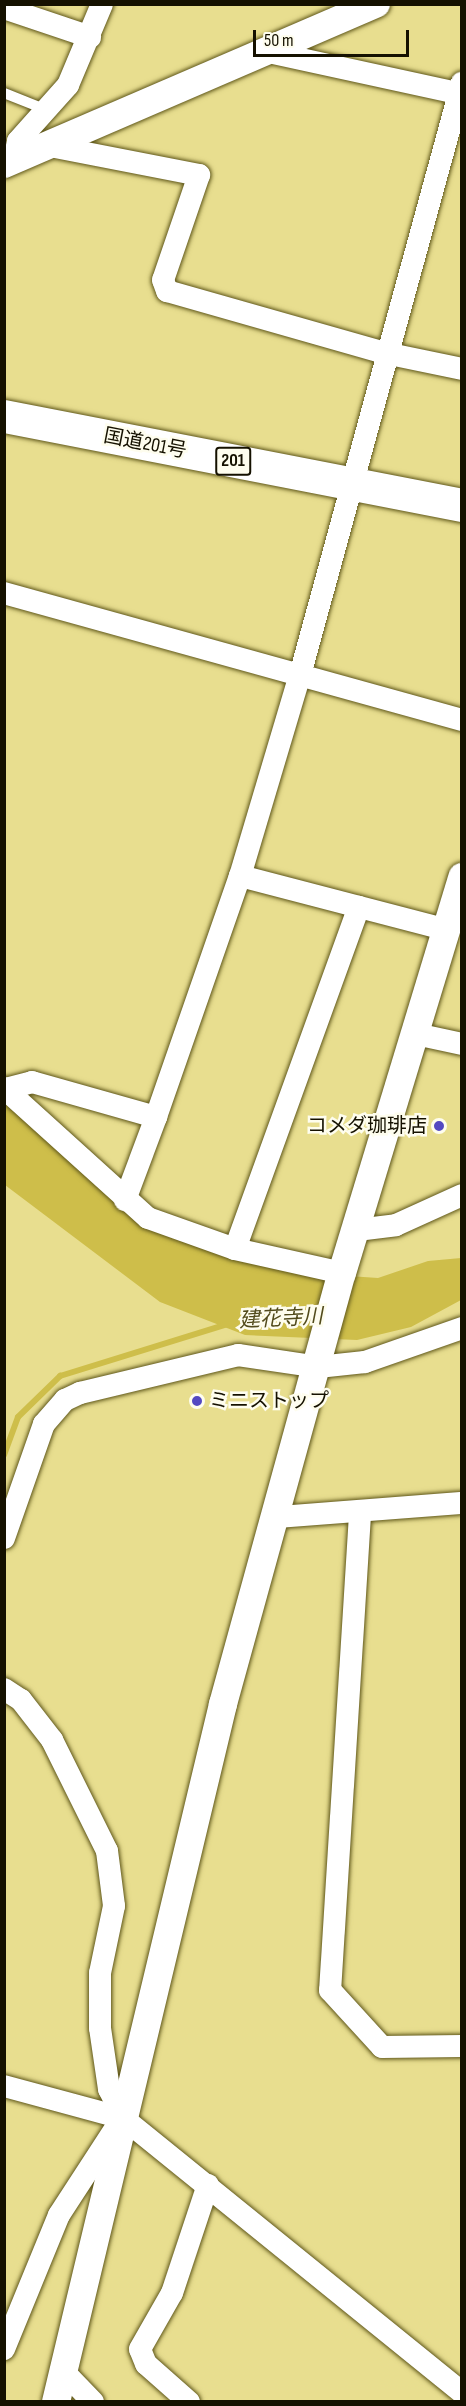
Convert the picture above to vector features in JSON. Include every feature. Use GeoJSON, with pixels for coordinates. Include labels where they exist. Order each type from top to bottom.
{"type":"FeatureCollection","features":[{"type":"Feature","properties":{"kind":"highway","name":"国道201号"},"geometry":{"type":"LineString","coordinates":[[4,416],[462,505]]}},
{"type":"Feature","properties":{"kind":"street"},"geometry":{"type":"LineString","coordinates":[[9,162],[18,141],[44,109],[68,85],[102,4]]}},
{"type":"Feature","properties":{"kind":"street"},"geometry":{"type":"LineString","coordinates":[[9,162],[376,4]]}},
{"type":"Feature","properties":{"kind":"street"},"geometry":{"type":"LineString","coordinates":[[4,8],[90,37]]}},
{"type":"Feature","properties":{"kind":"street"},"geometry":{"type":"LineString","coordinates":[[125,1200],[240,876],[300,675],[349,484],[460,90],[269,52]]}},
{"type":"Feature","properties":{"kind":"street"},"geometry":{"type":"LineString","coordinates":[[50,146],[199,175],[163,280],[167,291],[385,354],[462,369]]}},
{"type":"Feature","properties":{"kind":"street"},"geometry":{"type":"LineString","coordinates":[[4,593],[462,720]]}},
{"type":"Feature","properties":{"kind":"street"},"geometry":{"type":"LineString","coordinates":[[240,876],[359,907],[453,922]]}},
{"type":"Feature","properties":{"kind":"street"},"geometry":{"type":"LineString","coordinates":[[56,2402],[123,2118],[171,1938],[223,1704],[279,1517],[342,1273],[453,922],[462,877]]}},
{"type":"Feature","properties":{"kind":"street"},"geometry":{"type":"LineString","coordinates":[[236,1249],[359,907]]}},
{"type":"Feature","properties":{"kind":"street"},"geometry":{"type":"LineString","coordinates":[[416,1034],[462,1044]]}},
{"type":"Feature","properties":{"kind":"street"},"geometry":{"type":"LineString","coordinates":[[5,1088],[32,1082],[156,1118]]}},
{"type":"Feature","properties":{"kind":"street"},"geometry":{"type":"LineString","coordinates":[[5,1088],[125,1200],[148,1218],[236,1249],[342,1273]]}},
{"type":"Feature","properties":{"kind":"street"},"geometry":{"type":"LineString","coordinates":[[357,1230],[396,1224],[462,1195]]}},
{"type":"Feature","properties":{"kind":"street"},"geometry":{"type":"LineString","coordinates":[[4,1538],[44,1424],[65,1400],[158,1371],[238,1355],[365,1362],[462,1328]]}},
{"type":"Feature","properties":{"kind":"street"},"geometry":{"type":"LineString","coordinates":[[279,1517],[360,1515],[462,1503]]}},
{"type":"Feature","properties":{"kind":"street"},"geometry":{"type":"LineString","coordinates":[[360,1515],[330,1990],[382,2046],[462,2046]]}},
{"type":"Feature","properties":{"kind":"street"},"geometry":{"type":"LineString","coordinates":[[4,1689],[21,1700],[52,1740],[107,1851],[114,1906],[100,1973],[100,2028],[109,2089],[123,2118]]}},
{"type":"Feature","properties":{"kind":"street"},"geometry":{"type":"LineString","coordinates":[[4,2086],[123,2118],[462,2393]]}},
{"type":"Feature","properties":{"kind":"street"},"geometry":{"type":"LineString","coordinates":[[4,2349],[59,2215],[123,2118]]}},
{"type":"Feature","properties":{"kind":"street"},"geometry":{"type":"LineString","coordinates":[[189,2402],[146,2364],[140,2349],[172,2294],[208,2185]]}},
{"type":"Feature","properties":{"kind":"street"},"geometry":{"type":"LineString","coordinates":[[63,2371],[93,2402]]}},
{"type":"Feature","properties":{"kind":"lane"},"geometry":{"type":"LineString","coordinates":[[4,93],[44,109]]}},
{"type":"Feature","properties":{"kind":"water","name":"建花寺川"},"geometry":{"type":"Polygon","coordinates":[[[4,1094],[123,1204],[320,1274],[378,1278],[428,1261],[461,1258],[461,1300],[411,1327],[357,1340],[245,1335],[160,1302],[5,1185],[4,1094]]]}},
{"type":"Feature","properties":{"kind":"waterway"},"geometry":{"type":"LineString","coordinates":[[4,1455],[18,1417],[60,1376],[228,1324]]}},
{"type":"Feature","properties":{"kind":"place","name":"コメダ珈琲店"},"geometry":{"type":"Point","coordinates":[439,1126]}},
{"type":"Feature","properties":{"kind":"place","name":"ミニストップ"},"geometry":{"type":"Point","coordinates":[197,1401]}}]}
